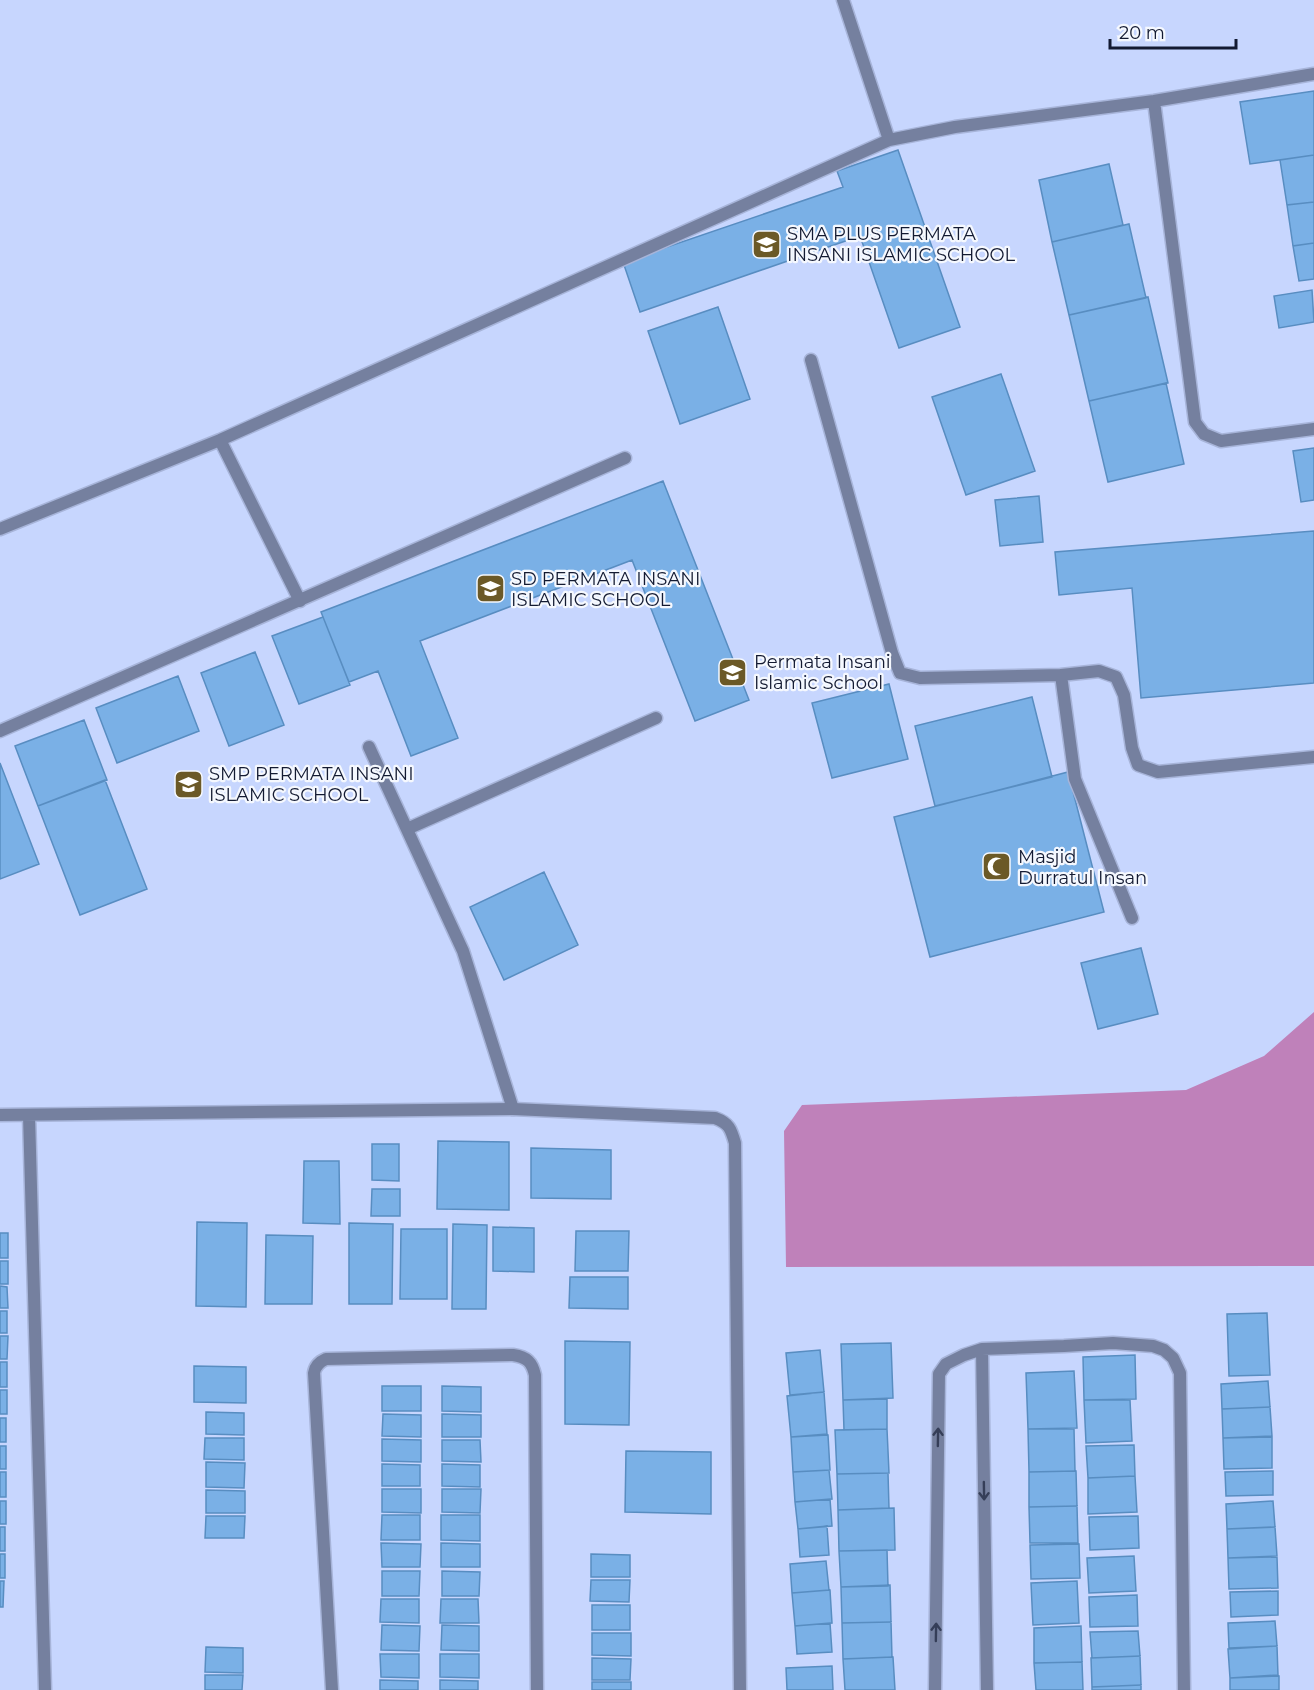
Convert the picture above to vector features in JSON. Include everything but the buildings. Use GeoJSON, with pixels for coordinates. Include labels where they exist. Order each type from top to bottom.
{"type":"FeatureCollection","features":[{"type":"Feature","properties":{"kind":"street"},"geometry":{"type":"LineString","coordinates":[[843,0],[889,140]]}},
{"type":"Feature","properties":{"kind":"street"},"geometry":{"type":"LineString","coordinates":[[0,529],[220,440],[889,140],[955,127],[1154,101],[1314,74]]}},
{"type":"Feature","properties":{"kind":"street"},"geometry":{"type":"LineString","coordinates":[[1154,101],[1195,422],[1204,434],[1221,441],[1314,429]]}},
{"type":"Feature","properties":{"kind":"street"},"geometry":{"type":"LineString","coordinates":[[811,360],[892,653],[900,673],[920,678],[1061,675],[1099,671],[1116,677],[1124,695],[1132,748],[1138,765],[1158,772],[1314,757]]}},
{"type":"Feature","properties":{"kind":"street"},"geometry":{"type":"LineString","coordinates":[[220,440],[300,601]]}},
{"type":"Feature","properties":{"kind":"street"},"geometry":{"type":"LineString","coordinates":[[0,731],[625,458]]}},
{"type":"Feature","properties":{"kind":"street"},"geometry":{"type":"LineString","coordinates":[[1061,675],[1075,779],[1132,918]]}},
{"type":"Feature","properties":{"kind":"street"},"geometry":{"type":"LineString","coordinates":[[407,829],[656,718]]}},
{"type":"Feature","properties":{"kind":"street"},"geometry":{"type":"LineString","coordinates":[[369,747],[463,951],[513,1109]]}},
{"type":"Feature","properties":{"kind":"street"},"geometry":{"type":"LineString","coordinates":[[0,1115],[513,1109],[714,1118],[724,1122],[731,1131],[735,1143],[740,1690]]}},
{"type":"Feature","properties":{"kind":"street"},"geometry":{"type":"LineString","coordinates":[[29,1115],[45,1690]]}},
{"type":"Feature","properties":{"kind":"street"},"geometry":{"type":"LineString","coordinates":[[935,1690],[939,1374],[946,1364],[982,1348],[1113,1343],[1153,1346],[1164,1350],[1173,1358],[1180,1373],[1184,1690]]}},
{"type":"Feature","properties":{"kind":"street"},"geometry":{"type":"LineString","coordinates":[[982,1348],[987,1690]]}},
{"type":"Feature","properties":{"kind":"street"},"geometry":{"type":"LineString","coordinates":[[332,1690],[315,1368],[326,1359],[513,1355],[520,1356],[531,1363],[535,1376],[537,1690]]}},
{"type":"Feature","properties":{"kind":"shaded area"},"geometry":{"type":"Polygon","coordinates":[[[1314,1012],[1314,1266],[786,1267],[784,1131],[802,1105],[1186,1090],[1264,1056],[1314,1012]]]}},
{"type":"Feature","properties":{"kind":"place","name":"SMA PLUS PERMATA INSANI ISLAMIC SCHOOL"},"geometry":{"type":"Point","coordinates":[766,244]}},
{"type":"Feature","properties":{"kind":"place","name":"SD PERMATA INSANI ISLAMIC SCHOOL"},"geometry":{"type":"Point","coordinates":[490,589]}},
{"type":"Feature","properties":{"kind":"place","name":"Permata Insani Islamic School"},"geometry":{"type":"Point","coordinates":[733,672]}},
{"type":"Feature","properties":{"kind":"place","name":"SMP PERMATA INSANI ISLAMIC SCHOOL"},"geometry":{"type":"Point","coordinates":[188,784]}},
{"type":"Feature","properties":{"kind":"place","name":"Masjid Durratul Insan"},"geometry":{"type":"Point","coordinates":[997,867]}}]}
